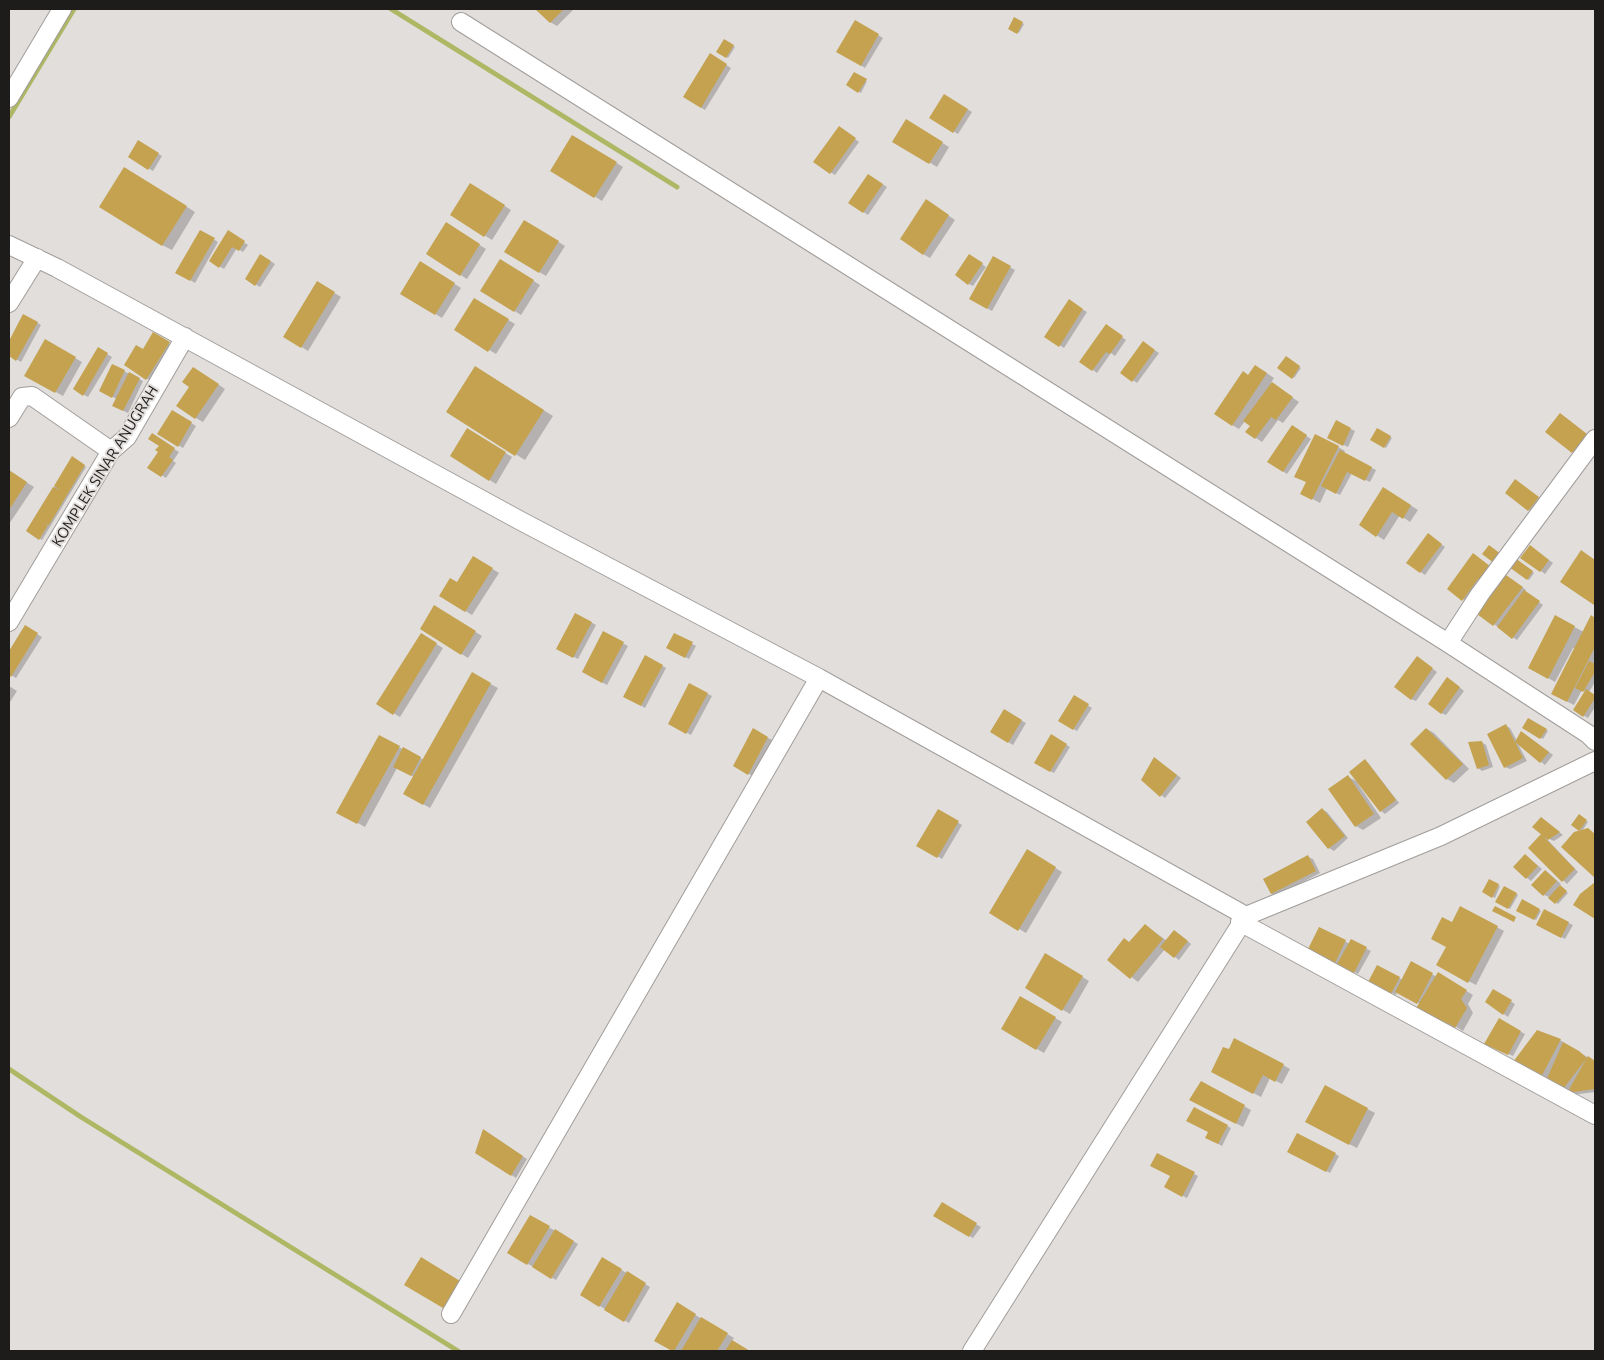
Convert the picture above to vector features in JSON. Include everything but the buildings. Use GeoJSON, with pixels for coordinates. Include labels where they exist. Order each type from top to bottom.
{"type":"FeatureCollection","features":[{"type":"Feature","properties":{"kind":"street"},"geometry":{"type":"LineString","coordinates":[[9,98],[62,9]]}},
{"type":"Feature","properties":{"kind":"street"},"geometry":{"type":"LineString","coordinates":[[461,22],[1448,643],[1588,734],[1595,741]]}},
{"type":"Feature","properties":{"kind":"street"},"geometry":{"type":"LineString","coordinates":[[9,245],[185,337],[528,524],[819,678],[1243,919],[1595,1115]]}},
{"type":"Feature","properties":{"kind":"street"},"geometry":{"type":"LineString","coordinates":[[9,303],[36,258]]}},
{"type":"Feature","properties":{"kind":"street","name":"KOMPLEK SINAR ANUGRAH"},"geometry":{"type":"LineString","coordinates":[[9,622],[112,450],[126,437],[185,337]]}},
{"type":"Feature","properties":{"kind":"street"},"geometry":{"type":"LineString","coordinates":[[9,418],[22,397],[32,396],[112,450]]}},
{"type":"Feature","properties":{"kind":"street"},"geometry":{"type":"LineString","coordinates":[[1448,643],[1480,594],[1595,440]]}},
{"type":"Feature","properties":{"kind":"street"},"geometry":{"type":"LineString","coordinates":[[451,1314],[819,678]]}},
{"type":"Feature","properties":{"kind":"street"},"geometry":{"type":"LineString","coordinates":[[972,1351],[1243,919],[1441,836],[1595,761]]}},
{"type":"Feature","properties":{"kind":"waterway"},"geometry":{"type":"LineString","coordinates":[[9,117],[74,9]]}},
{"type":"Feature","properties":{"kind":"waterway"},"geometry":{"type":"LineString","coordinates":[[391,9],[677,187]]}},
{"type":"Feature","properties":{"kind":"waterway"},"geometry":{"type":"LineString","coordinates":[[9,1069],[81,1117],[458,1351]]}}]}
